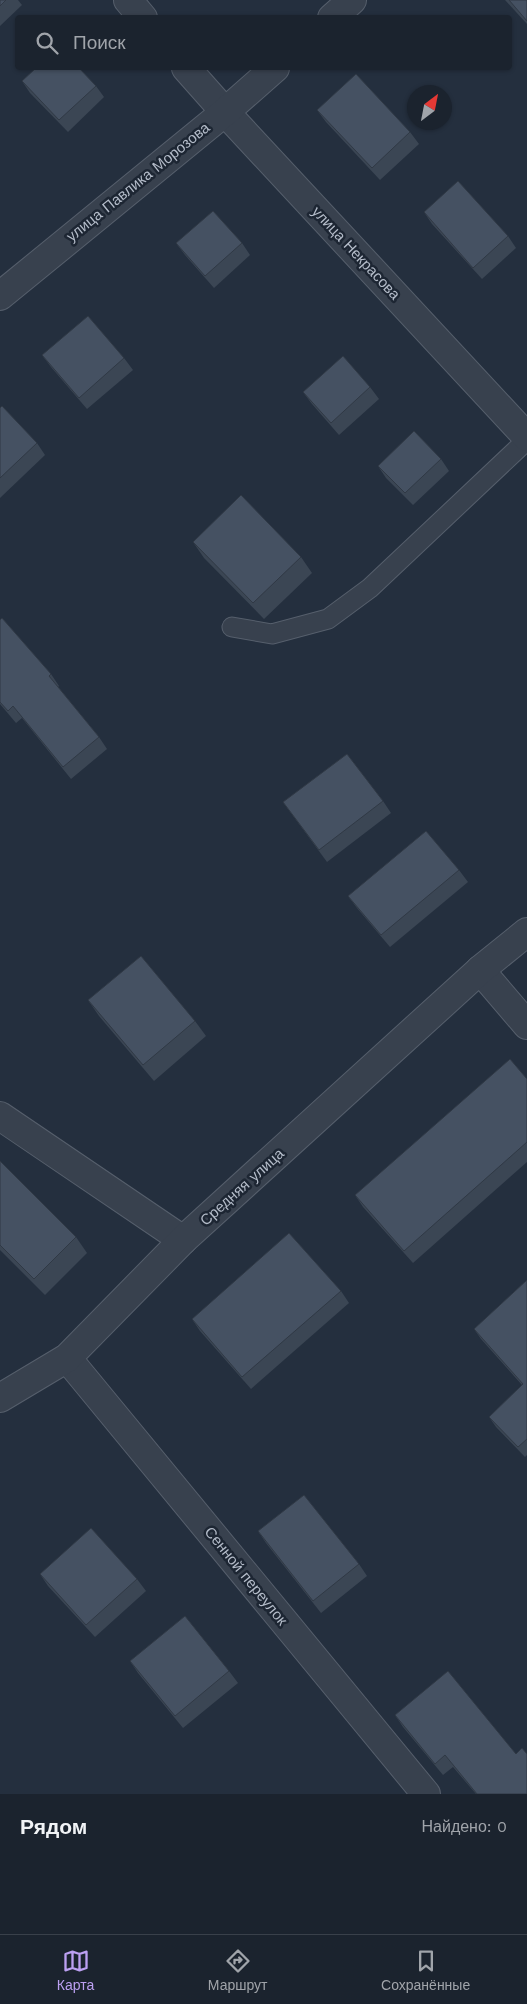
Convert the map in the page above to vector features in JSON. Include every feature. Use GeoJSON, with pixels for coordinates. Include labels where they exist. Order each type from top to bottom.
{"type":"FeatureCollection","features":[{"type":"Feature","properties":{"kind":"street"},"geometry":{"type":"LineString","coordinates":[[128,0],[140,15]]}},
{"type":"Feature","properties":{"kind":"street"},"geometry":{"type":"LineString","coordinates":[[335,15],[352,0]]}},
{"type":"Feature","properties":{"kind":"street","name":"улица Некрасова"},"geometry":{"type":"LineString","coordinates":[[188,70],[527,439]]}},
{"type":"Feature","properties":{"kind":"street","name":"улица Павлика Морозова"},"geometry":{"type":"LineString","coordinates":[[0,296],[225,112],[273,70]]}},
{"type":"Feature","properties":{"kind":"street","name":"Средняя улица"},"geometry":{"type":"LineString","coordinates":[[0,1398],[67,1358],[184,1240],[480,970],[527,932]]}},
{"type":"Feature","properties":{"kind":"street"},"geometry":{"type":"LineString","coordinates":[[480,970],[527,1025]]}},
{"type":"Feature","properties":{"kind":"street"},"geometry":{"type":"LineString","coordinates":[[0,1116],[184,1240]]}},
{"type":"Feature","properties":{"kind":"street","name":"Сенной переулок"},"geometry":{"type":"LineString","coordinates":[[67,1358],[426,1794]]}},
{"type":"Feature","properties":{"kind":"lane"},"geometry":{"type":"LineString","coordinates":[[232,626],[272,634],[328,619],[370,588],[527,439]]}},
{"type":"Feature","properties":{"kind":"building"},"geometry":{"type":"Polygon","coordinates":[[[0,0],[6,0],[0,6],[0,0]]]}},
{"type":"Feature","properties":{"kind":"building"},"geometry":{"type":"Polygon","coordinates":[[[509,0],[527,0],[527,21],[509,0]]]}},
{"type":"Feature","properties":{"kind":"building"},"geometry":{"type":"Polygon","coordinates":[[[34,70],[81,70],[96,86],[59,120],[22,81],[34,70]]]}},
{"type":"Feature","properties":{"kind":"building"},"geometry":{"type":"Polygon","coordinates":[[[356,74],[410,132],[372,168],[317,110],[356,74]]]}},
{"type":"Feature","properties":{"kind":"building"},"geometry":{"type":"Polygon","coordinates":[[[458,181],[508,236],[473,268],[424,212],[458,181]]]}},
{"type":"Feature","properties":{"kind":"building"},"geometry":{"type":"Polygon","coordinates":[[[213,211],[242,243],[205,276],[176,243],[213,211]]]}},
{"type":"Feature","properties":{"kind":"building"},"geometry":{"type":"Polygon","coordinates":[[[88,316],[124,358],[79,398],[42,355],[88,316]]]}},
{"type":"Feature","properties":{"kind":"building"},"geometry":{"type":"Polygon","coordinates":[[[343,356],[370,387],[331,423],[303,392],[343,356]]]}},
{"type":"Feature","properties":{"kind":"building"},"geometry":{"type":"Polygon","coordinates":[[[2,406],[37,443],[0,478],[0,408],[2,406]]]}},
{"type":"Feature","properties":{"kind":"building"},"geometry":{"type":"Polygon","coordinates":[[[414,431],[441,459],[405,493],[378,466],[414,431]]]}},
{"type":"Feature","properties":{"kind":"building"},"geometry":{"type":"Polygon","coordinates":[[[241,495],[301,557],[253,603],[193,542],[241,495]]]}},
{"type":"Feature","properties":{"kind":"building"},"geometry":{"type":"Polygon","coordinates":[[[2,618],[51,674],[49,676],[99,737],[63,767],[13,706],[8,711],[0,702],[0,620],[2,618]]]}},
{"type":"Feature","properties":{"kind":"building"},"geometry":{"type":"Polygon","coordinates":[[[347,754],[383,801],[319,850],[283,802],[347,754]]]}},
{"type":"Feature","properties":{"kind":"building"},"geometry":{"type":"Polygon","coordinates":[[[426,831],[459,870],[381,935],[348,896],[426,831]]]}},
{"type":"Feature","properties":{"kind":"building"},"geometry":{"type":"Polygon","coordinates":[[[141,956],[195,1021],[143,1065],[88,1000],[141,956]]]}},
{"type":"Feature","properties":{"kind":"building"},"geometry":{"type":"Polygon","coordinates":[[[510,1059],[527,1079],[527,1142],[404,1251],[355,1195],[510,1059]]]}},
{"type":"Feature","properties":{"kind":"building"},"geometry":{"type":"Polygon","coordinates":[[[0,1161],[76,1237],[34,1279],[0,1245],[0,1161]]]}},
{"type":"Feature","properties":{"kind":"building"},"geometry":{"type":"Polygon","coordinates":[[[289,1233],[341,1291],[242,1377],[192,1319],[289,1233]]]}},
{"type":"Feature","properties":{"kind":"building"},"geometry":{"type":"Polygon","coordinates":[[[527,1280],[527,1439],[518,1447],[489,1417],[523,1384],[474,1329],[527,1280]]]}},
{"type":"Feature","properties":{"kind":"building"},"geometry":{"type":"Polygon","coordinates":[[[304,1495],[359,1564],[313,1601],[258,1531],[304,1495]]]}},
{"type":"Feature","properties":{"kind":"building"},"geometry":{"type":"Polygon","coordinates":[[[91,1528],[137,1579],[86,1625],[40,1574],[91,1528]]]}},
{"type":"Feature","properties":{"kind":"building"},"geometry":{"type":"Polygon","coordinates":[[[185,1616],[229,1671],[175,1716],[130,1661],[185,1616]]]}},
{"type":"Feature","properties":{"kind":"building"},"geometry":{"type":"Polygon","coordinates":[[[448,1671],[516,1754],[522,1748],[527,1754],[527,1794],[477,1794],[445,1755],[435,1764],[395,1715],[448,1671]]]}}]}
